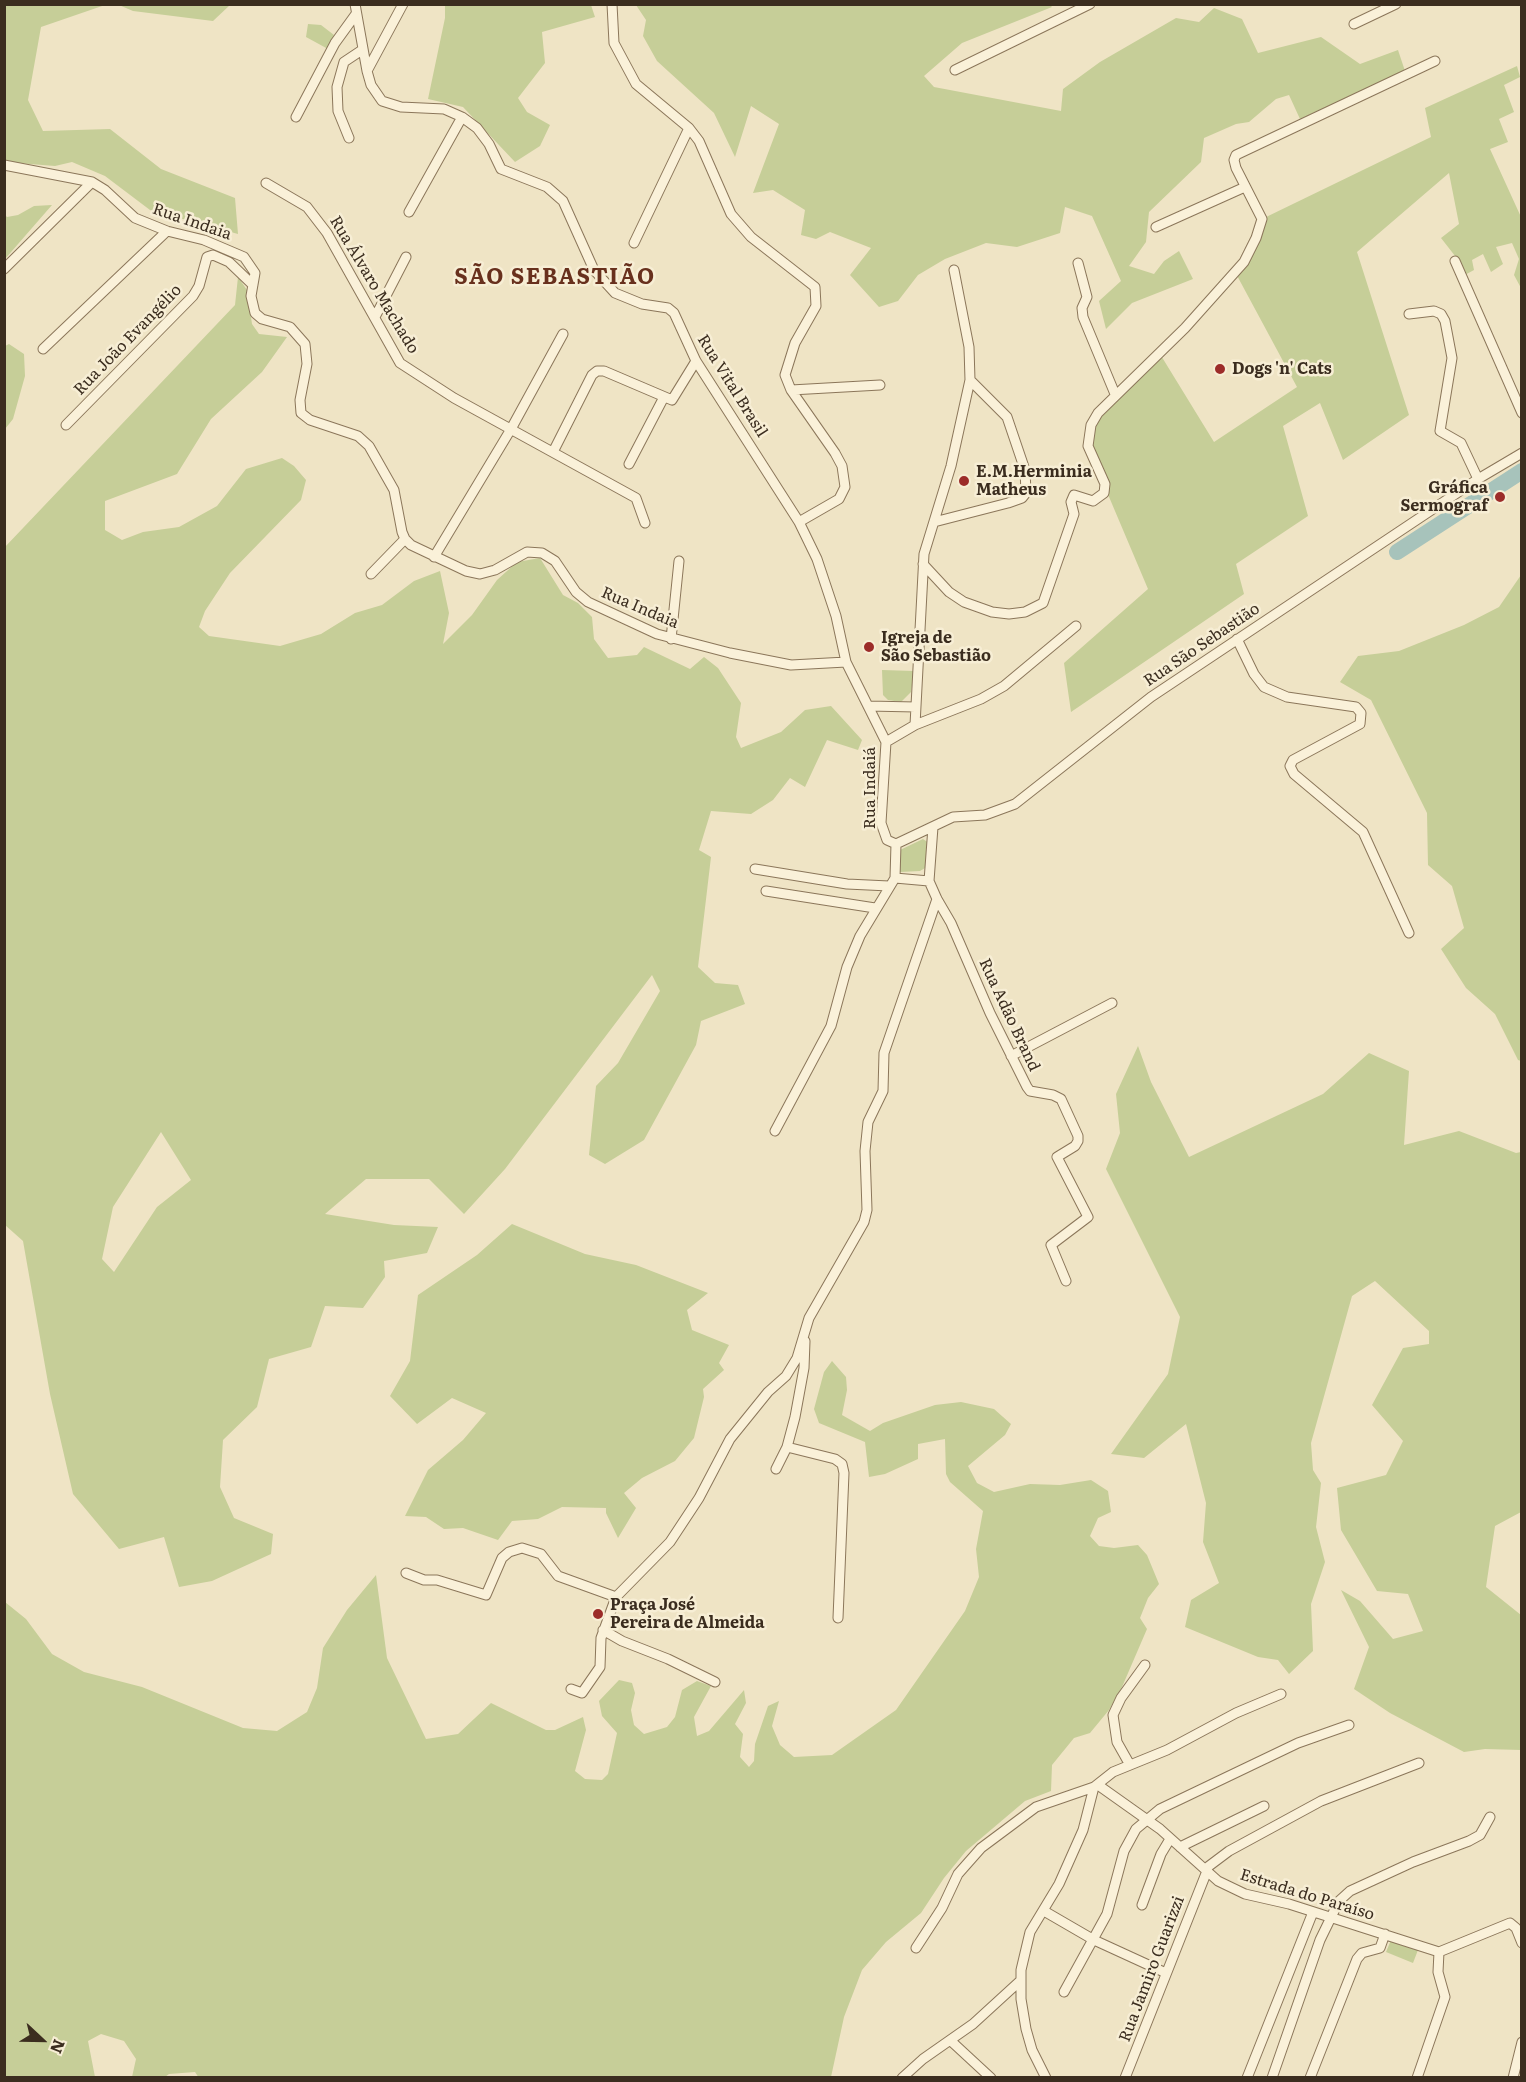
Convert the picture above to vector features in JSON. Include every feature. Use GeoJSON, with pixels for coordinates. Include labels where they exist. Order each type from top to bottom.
{"type":"FeatureCollection","features":[{"type":"Feature","properties":{"kind":"street"},"geometry":{"type":"LineString","coordinates":[[367,71],[403,4]]}},
{"type":"Feature","properties":{"kind":"street"},"geometry":{"type":"LineString","coordinates":[[612,4],[614,42],[628,74],[644,93],[689,128],[699,141],[731,214],[751,237],[815,286],[816,306],[795,343],[786,367],[787,383],[835,453],[842,466],[845,487],[839,499],[799,522]]}},
{"type":"Feature","properties":{"kind":"street"},"geometry":{"type":"LineString","coordinates":[[955,70],[1090,4]]}},
{"type":"Feature","properties":{"kind":"street"},"geometry":{"type":"LineString","coordinates":[[1354,24],[1396,4]]}},
{"type":"Feature","properties":{"kind":"street"},"geometry":{"type":"LineString","coordinates":[[296,117],[334,43],[355,9]]}},
{"type":"Feature","properties":{"kind":"street","name":"Rua Vital Brasil"},"geometry":{"type":"LineString","coordinates":[[355,9],[367,71],[375,94],[382,101],[401,107],[444,109],[462,117],[477,128],[489,144],[501,169],[547,187],[563,201],[594,270],[615,294],[642,304],[668,308],[674,313],[696,361],[799,522],[824,578],[836,616],[846,662]]}},
{"type":"Feature","properties":{"kind":"street"},"geometry":{"type":"LineString","coordinates":[[349,138],[339,111],[337,87],[344,62],[362,50]]}},
{"type":"Feature","properties":{"kind":"street"},"geometry":{"type":"LineString","coordinates":[[923,564],[949,592],[964,602],[992,612],[1009,614],[1025,612],[1043,603],[1074,514],[1071,502],[1074,495],[1093,501],[1104,493],[1105,484],[1088,446],[1088,436],[1098,413],[1115,394],[1160,354],[1244,262],[1262,219],[1234,160],[1239,152],[1435,61]]}},
{"type":"Feature","properties":{"kind":"street"},"geometry":{"type":"LineString","coordinates":[[409,212],[462,117]]}},
{"type":"Feature","properties":{"kind":"street"},"geometry":{"type":"LineString","coordinates":[[634,243],[689,128]]}},
{"type":"Feature","properties":{"kind":"street","name":"Rua Indaia"},"geometry":{"type":"LineString","coordinates":[[4,165],[92,182],[105,190],[128,213],[166,231],[204,240],[244,257],[255,273],[251,296],[255,313],[262,318],[290,327],[305,344],[308,364],[300,400],[301,413],[309,420],[358,436],[369,446],[394,490],[405,539],[434,557],[472,573],[485,574],[527,552],[542,553],[555,561],[576,592],[588,602],[670,639],[790,665],[846,662]]}},
{"type":"Feature","properties":{"kind":"street"},"geometry":{"type":"LineString","coordinates":[[4,269],[92,182]]}},
{"type":"Feature","properties":{"kind":"street","name":"Rua Álvaro Machado"},"geometry":{"type":"LineString","coordinates":[[266,183],[307,207],[327,233],[400,363],[454,398],[636,498],[645,523]]}},
{"type":"Feature","properties":{"kind":"street"},"geometry":{"type":"LineString","coordinates":[[1156,227],[1245,187]]}},
{"type":"Feature","properties":{"kind":"street"},"geometry":{"type":"LineString","coordinates":[[43,349],[166,231]]}},
{"type":"Feature","properties":{"kind":"street","name":"Rua João Evangélio"},"geometry":{"type":"LineString","coordinates":[[66,425],[193,296],[199,286],[207,257],[213,255],[221,257],[253,285]]}},
{"type":"Feature","properties":{"kind":"street"},"geometry":{"type":"LineString","coordinates":[[375,317],[406,257]]}},
{"type":"Feature","properties":{"kind":"street"},"geometry":{"type":"LineString","coordinates":[[1455,261],[1521,413]]}},
{"type":"Feature","properties":{"kind":"street"},"geometry":{"type":"LineString","coordinates":[[1078,263],[1087,297],[1082,308],[1083,317],[1115,394]]}},
{"type":"Feature","properties":{"kind":"street"},"geometry":{"type":"LineString","coordinates":[[915,725],[923,564],[951,465],[970,380],[971,360],[954,270]]}},
{"type":"Feature","properties":{"kind":"street"},"geometry":{"type":"LineString","coordinates":[[1409,314],[1434,311],[1441,314],[1445,321],[1452,358],[1440,430],[1461,443],[1479,479]]}},
{"type":"Feature","properties":{"kind":"street"},"geometry":{"type":"LineString","coordinates":[[434,557],[511,429],[563,334]]}},
{"type":"Feature","properties":{"kind":"street"},"geometry":{"type":"LineString","coordinates":[[629,464],[668,398],[696,361]]}},
{"type":"Feature","properties":{"kind":"street"},"geometry":{"type":"LineString","coordinates":[[553,452],[592,375],[597,371],[604,371],[668,398]]}},
{"type":"Feature","properties":{"kind":"street"},"geometry":{"type":"LineString","coordinates":[[934,522],[1008,503],[1022,498],[1026,493],[1025,470],[1007,417],[970,380]]}},
{"type":"Feature","properties":{"kind":"street"},"geometry":{"type":"LineString","coordinates":[[791,390],[880,385]]}},
{"type":"Feature","properties":{"kind":"street","name":"Rua São Sebastião"},"geometry":{"type":"LineString","coordinates":[[896,844],[953,817],[985,815],[1015,804],[1151,697],[1521,453]]}},
{"type":"Feature","properties":{"kind":"street"},"geometry":{"type":"LineString","coordinates":[[371,574],[405,539]]}},
{"type":"Feature","properties":{"kind":"street"},"geometry":{"type":"LineString","coordinates":[[670,639],[679,561]]}},
{"type":"Feature","properties":{"kind":"street"},"geometry":{"type":"LineString","coordinates":[[886,742],[915,725],[981,699],[1004,686],[1076,626]]}},
{"type":"Feature","properties":{"kind":"street"},"geometry":{"type":"LineString","coordinates":[[1237,639],[1254,674],[1264,687],[1287,697],[1356,707],[1361,713],[1360,724],[1293,760],[1290,766],[1294,774],[1363,832],[1371,844],[1409,933]]}},
{"type":"Feature","properties":{"kind":"street","name":"Rua Indaiá"},"geometry":{"type":"LineString","coordinates":[[846,662],[886,742],[881,823],[887,840],[896,844]]}},
{"type":"Feature","properties":{"kind":"street"},"geometry":{"type":"LineString","coordinates":[[868,706],[916,706]]}},
{"type":"Feature","properties":{"kind":"street"},"geometry":{"type":"LineString","coordinates":[[755,869],[847,884],[929,881],[933,827]]}},
{"type":"Feature","properties":{"kind":"street"},"geometry":{"type":"LineString","coordinates":[[774,1131],[831,1026],[847,967],[875,908],[892,882],[896,844]]}},
{"type":"Feature","properties":{"kind":"street","name":"Rua Adão Brand"},"geometry":{"type":"LineString","coordinates":[[929,881],[951,922],[1011,1056],[1030,1091],[1053,1095],[1061,1099],[1078,1136],[1075,1146],[1057,1157],[1088,1217],[1051,1245],[1066,1281]]}},
{"type":"Feature","properties":{"kind":"street"},"geometry":{"type":"LineString","coordinates":[[766,891],[875,908]]}},
{"type":"Feature","properties":{"kind":"street"},"geometry":{"type":"LineString","coordinates":[[571,1689],[582,1693],[600,1667],[603,1630],[616,1597],[670,1542],[699,1498],[730,1439],[768,1392],[786,1376],[797,1358],[809,1318],[864,1222],[867,1210],[865,1151],[868,1122],[883,1091],[884,1053],[937,899]]}},
{"type":"Feature","properties":{"kind":"street"},"geometry":{"type":"LineString","coordinates":[[1011,1056],[1112,1003]]}},
{"type":"Feature","properties":{"kind":"street"},"geometry":{"type":"LineString","coordinates":[[776,1469],[787,1447],[801,1388],[804,1334]]}},
{"type":"Feature","properties":{"kind":"street"},"geometry":{"type":"LineString","coordinates":[[787,1447],[835,1459],[842,1464],[844,1473],[838,1618]]}},
{"type":"Feature","properties":{"kind":"street"},"geometry":{"type":"LineString","coordinates":[[406,1573],[424,1580],[437,1580],[486,1595],[502,1558],[509,1552],[522,1548],[542,1554],[558,1576],[616,1597]]}},
{"type":"Feature","properties":{"kind":"street"},"geometry":{"type":"LineString","coordinates":[[603,1630],[622,1641],[668,1659],[715,1682]]}},
{"type":"Feature","properties":{"kind":"street"},"geometry":{"type":"LineString","coordinates":[[1130,1765],[1117,1742],[1113,1715],[1121,1698],[1145,1665]]}},
{"type":"Feature","properties":{"kind":"street"},"geometry":{"type":"LineString","coordinates":[[916,1948],[942,1908],[958,1874],[981,1848],[1036,1807],[1096,1786],[1108,1774],[1281,1694]]}},
{"type":"Feature","properties":{"kind":"street"},"geometry":{"type":"LineString","coordinates":[[1064,1992],[1079,1960],[1094,1940],[1112,1901],[1124,1851],[1131,1836],[1145,1821],[1160,1809],[1246,1770],[1298,1743],[1349,1725]]}},
{"type":"Feature","properties":{"kind":"street"},"geometry":{"type":"LineString","coordinates":[[1206,1870],[1229,1851],[1321,1801],[1419,1763]]}},
{"type":"Feature","properties":{"kind":"street"},"geometry":{"type":"LineString","coordinates":[[1046,2078],[1032,2050],[1026,2029],[1020,1981],[1030,1932],[1044,1911],[1083,1830],[1096,1786]]}},
{"type":"Feature","properties":{"kind":"street","name":"Estrada do Paraíso"},"geometry":{"type":"LineString","coordinates":[[1096,1786],[1170,1839],[1218,1881],[1245,1894],[1313,1912],[1439,1952]]}},
{"type":"Feature","properties":{"kind":"street"},"geometry":{"type":"LineString","coordinates":[[1180,1847],[1264,1806]]}},
{"type":"Feature","properties":{"kind":"street"},"geometry":{"type":"LineString","coordinates":[[1272,2078],[1329,1917],[1339,1901],[1350,1891],[1480,1835],[1490,1817]]}},
{"type":"Feature","properties":{"kind":"street"},"geometry":{"type":"LineString","coordinates":[[1142,1905],[1161,1854],[1170,1839]]}},
{"type":"Feature","properties":{"kind":"street","name":"Rua Jamiro Guarizzi"},"geometry":{"type":"LineString","coordinates":[[1125,2078],[1206,1870]]}},
{"type":"Feature","properties":{"kind":"street"},"geometry":{"type":"LineString","coordinates":[[1044,1911],[1094,1940],[1166,1973]]}},
{"type":"Feature","properties":{"kind":"street"},"geometry":{"type":"LineString","coordinates":[[1247,2078],[1313,1912]]}},
{"type":"Feature","properties":{"kind":"street"},"geometry":{"type":"LineString","coordinates":[[1417,2078],[1445,1997],[1438,1972],[1439,1952],[1510,1923],[1516,1928],[1521,1943]]}},
{"type":"Feature","properties":{"kind":"street"},"geometry":{"type":"LineString","coordinates":[[1310,2078],[1357,1959],[1362,1953],[1380,1948],[1385,1934]]}},
{"type":"Feature","properties":{"kind":"street"},"geometry":{"type":"LineString","coordinates":[[902,2078],[923,2059],[951,2041],[1020,1981]]}},
{"type":"Feature","properties":{"kind":"street"},"geometry":{"type":"LineString","coordinates":[[951,2041],[991,2078]]}},
{"type":"Feature","properties":{"kind":"street"},"geometry":{"type":"LineString","coordinates":[[1513,2078],[1521,2042]]}},
{"type":"Feature","properties":{"kind":"green space"},"geometry":{"type":"Polygon","coordinates":[[[4,5],[105,5],[41,27],[28,100],[43,131],[110,129],[161,169],[235,198],[238,234],[150,210],[105,176],[72,162],[55,166],[5,162],[4,5]]]}},
{"type":"Feature","properties":{"kind":"green space"},"geometry":{"type":"Polygon","coordinates":[[[119,5],[230,5],[213,21],[133,11],[119,5]]]}},
{"type":"Feature","properties":{"kind":"green space"},"geometry":{"type":"Polygon","coordinates":[[[445,5],[591,5],[595,17],[542,32],[545,63],[518,98],[527,112],[550,125],[540,146],[515,162],[463,107],[428,99],[445,18],[445,5]]]}},
{"type":"Feature","properties":{"kind":"green space"},"geometry":{"type":"Polygon","coordinates":[[[636,5],[1050,5],[1052,7],[962,43],[924,76],[934,87],[1061,111],[1063,89],[1100,62],[1176,18],[1199,22],[1214,8],[1242,19],[1258,53],[1321,37],[1360,64],[1398,50],[1405,71],[1300,119],[1289,95],[1276,99],[1249,122],[1236,124],[1204,138],[1201,162],[1149,212],[1146,242],[1129,266],[1154,274],[1164,261],[1179,251],[1193,279],[1132,303],[1106,329],[1099,301],[1121,281],[1092,216],[1065,207],[1060,233],[1017,247],[986,243],[945,259],[918,275],[898,301],[879,307],[850,275],[871,248],[830,232],[816,239],[801,235],[805,210],[773,190],[753,193],[779,124],[751,106],[735,157],[714,113],[657,61],[643,36],[646,20],[636,5]]]}},
{"type":"Feature","properties":{"kind":"green space"},"geometry":{"type":"Polygon","coordinates":[[[308,24],[321,25],[334,35],[328,49],[306,37],[308,24]]]}},
{"type":"Feature","properties":{"kind":"green space"},"geometry":{"type":"Polygon","coordinates":[[[1517,66],[1520,77],[1504,85],[1514,112],[1499,119],[1508,142],[1490,149],[1521,217],[1521,288],[1514,275],[1519,259],[1512,243],[1496,247],[1503,264],[1491,272],[1483,254],[1472,260],[1474,270],[1461,277],[1459,261],[1441,238],[1459,224],[1449,173],[1357,252],[1409,415],[1343,460],[1320,403],[1283,426],[1308,516],[1236,564],[1244,594],[1071,712],[1064,663],[1148,589],[1093,459],[1091,425],[1160,354],[1214,442],[1297,387],[1234,270],[1262,219],[1431,137],[1425,108],[1517,66]]]}},
{"type":"Feature","properties":{"kind":"green space"},"geometry":{"type":"Polygon","coordinates":[[[52,205],[5,259],[5,215],[7,217],[18,215],[34,206],[52,205]]]}},
{"type":"Feature","properties":{"kind":"green space"},"geometry":{"type":"Polygon","coordinates":[[[238,277],[247,290],[252,324],[259,334],[287,337],[262,372],[211,419],[177,474],[105,501],[105,530],[122,540],[143,532],[179,527],[217,506],[246,469],[282,458],[294,466],[306,480],[301,500],[230,573],[205,611],[199,627],[209,636],[280,646],[321,634],[355,613],[382,605],[414,581],[440,571],[449,613],[443,644],[472,615],[497,580],[517,562],[540,558],[563,595],[578,603],[592,617],[594,639],[608,658],[637,655],[644,647],[690,669],[704,657],[718,668],[741,703],[736,737],[741,748],[781,732],[805,710],[831,706],[862,740],[858,750],[827,740],[805,787],[790,778],[773,800],[751,814],[711,811],[699,850],[711,857],[698,967],[715,983],[738,985],[745,1004],[701,1021],[696,1045],[644,1140],[605,1164],[589,1155],[596,1086],[618,1063],[660,991],[652,975],[505,1169],[464,1214],[429,1179],[366,1179],[325,1214],[394,1225],[438,1227],[427,1253],[384,1261],[385,1277],[363,1308],[325,1306],[311,1347],[269,1359],[257,1407],[223,1440],[220,1487],[234,1518],[273,1534],[271,1554],[212,1581],[179,1587],[164,1537],[119,1549],[73,1494],[50,1394],[23,1241],[5,1225],[4,548],[235,305],[238,277]],[[161,1132],[113,1207],[102,1259],[114,1272],[157,1207],[191,1180],[161,1132]]]}},
{"type":"Feature","properties":{"kind":"green space"},"geometry":{"type":"Polygon","coordinates":[[[9,344],[24,354],[25,376],[13,419],[5,429],[5,346],[9,344]]]}},
{"type":"Feature","properties":{"kind":"green space"},"geometry":{"type":"Polygon","coordinates":[[[1521,575],[1521,1061],[1518,1060],[1495,1014],[1466,988],[1441,949],[1464,928],[1452,886],[1428,865],[1427,813],[1371,700],[1340,682],[1358,656],[1399,651],[1464,625],[1499,607],[1521,575]]]}},
{"type":"Feature","properties":{"kind":"green space"},"geometry":{"type":"Polygon","coordinates":[[[882,670],[914,671],[911,692],[901,702],[888,700],[883,695],[882,670]]]}},
{"type":"Feature","properties":{"kind":"green space"},"geometry":{"type":"Polygon","coordinates":[[[923,839],[929,843],[925,868],[920,871],[900,872],[900,850],[923,839]]]}},
{"type":"Feature","properties":{"kind":"green space"},"geometry":{"type":"Polygon","coordinates":[[[1138,1046],[1151,1082],[1189,1157],[1323,1094],[1369,1053],[1409,1071],[1404,1145],[1459,1131],[1516,1153],[1521,1152],[1521,1512],[1495,1526],[1486,1587],[1521,1615],[1521,1750],[1485,1749],[1464,1752],[1390,1713],[1354,1689],[1369,1647],[1341,1590],[1360,1601],[1393,1639],[1423,1631],[1408,1594],[1377,1591],[1341,1530],[1337,1488],[1386,1475],[1403,1441],[1372,1405],[1403,1348],[1429,1344],[1429,1331],[1375,1281],[1352,1296],[1311,1443],[1313,1470],[1321,1483],[1316,1527],[1325,1562],[1311,1604],[1313,1651],[1289,1674],[1278,1660],[1258,1657],[1185,1627],[1191,1600],[1219,1583],[1203,1542],[1206,1503],[1186,1424],[1144,1458],[1111,1454],[1168,1374],[1180,1317],[1106,1169],[1120,1133],[1116,1094],[1138,1046]]]}},
{"type":"Feature","properties":{"kind":"green space"},"geometry":{"type":"Polygon","coordinates":[[[512,1224],[585,1254],[636,1265],[708,1293],[687,1310],[692,1330],[729,1345],[719,1363],[724,1370],[703,1389],[704,1397],[694,1438],[675,1461],[642,1478],[624,1493],[636,1508],[618,1538],[606,1513],[606,1508],[562,1507],[538,1519],[512,1521],[498,1540],[463,1528],[444,1529],[426,1517],[405,1516],[428,1470],[463,1440],[486,1413],[452,1398],[417,1424],[390,1396],[410,1361],[418,1295],[477,1255],[512,1224]]]}},
{"type":"Feature","properties":{"kind":"green space"},"geometry":{"type":"Polygon","coordinates":[[[832,1361],[846,1377],[847,1390],[842,1415],[870,1431],[883,1423],[935,1405],[961,1402],[994,1409],[1011,1424],[1005,1435],[968,1466],[977,1483],[994,1492],[1030,1484],[1060,1485],[1091,1480],[1108,1491],[1111,1512],[1098,1518],[1090,1536],[1099,1546],[1114,1548],[1138,1545],[1147,1555],[1159,1584],[1148,1598],[1140,1618],[1147,1629],[1122,1687],[1109,1710],[1090,1733],[1074,1738],[1052,1765],[1051,1791],[1025,1801],[966,1851],[944,1878],[921,1913],[886,1942],[862,1970],[844,2017],[831,2077],[199,2078],[195,2072],[169,2074],[165,2077],[132,2077],[136,2059],[124,2041],[101,2034],[88,2041],[95,2077],[5,2077],[5,1602],[26,1619],[52,1654],[84,1672],[142,1687],[243,1728],[277,1731],[307,1712],[317,1688],[323,1648],[347,1610],[376,1575],[387,1658],[426,1739],[458,1734],[491,1703],[546,1730],[555,1730],[583,1717],[586,1730],[575,1771],[585,1779],[602,1780],[608,1774],[617,1733],[602,1716],[599,1701],[619,1680],[632,1683],[635,1693],[631,1710],[634,1725],[644,1734],[667,1727],[675,1717],[682,1690],[697,1681],[711,1686],[694,1717],[697,1736],[709,1731],[744,1690],[746,1703],[735,1724],[743,1734],[740,1757],[749,1767],[754,1761],[755,1744],[768,1706],[779,1701],[772,1726],[780,1745],[794,1757],[832,1755],[896,1710],[965,1611],[979,1577],[976,1549],[983,1511],[950,1482],[946,1474],[945,1439],[918,1444],[918,1459],[885,1474],[869,1477],[865,1442],[819,1423],[814,1409],[824,1372],[832,1361]]]}},
{"type":"Feature","properties":{"kind":"green space"},"geometry":{"type":"Polygon","coordinates":[[[1391,1940],[1418,1950],[1413,1963],[1386,1952],[1391,1940]]]}},
{"type":"Feature","properties":{"kind":"waterway"},"geometry":{"type":"LineString","coordinates":[[1397,552],[1522,471]]}},
{"type":"Feature","properties":{"kind":"place","name":"Dogs 'n' Cats"},"geometry":{"type":"Point","coordinates":[1220,369]}},
{"type":"Feature","properties":{"kind":"place","name":"E.M.Herminia Matheus"},"geometry":{"type":"Point","coordinates":[964,481]}},
{"type":"Feature","properties":{"kind":"place","name":"Gráfica Sermograf"},"geometry":{"type":"Point","coordinates":[1500,497]}},
{"type":"Feature","properties":{"kind":"place","name":"Igreja de São Sebastião"},"geometry":{"type":"Point","coordinates":[869,647]}},
{"type":"Feature","properties":{"kind":"place","name":"Praça José Pereira de Almeida"},"geometry":{"type":"Point","coordinates":[598,1614]}},
{"type":"Feature","properties":{"kind":"district","name":"SÃO SEBASTIÃO"},"geometry":{"type":"Point","coordinates":[555,278]}}]}
